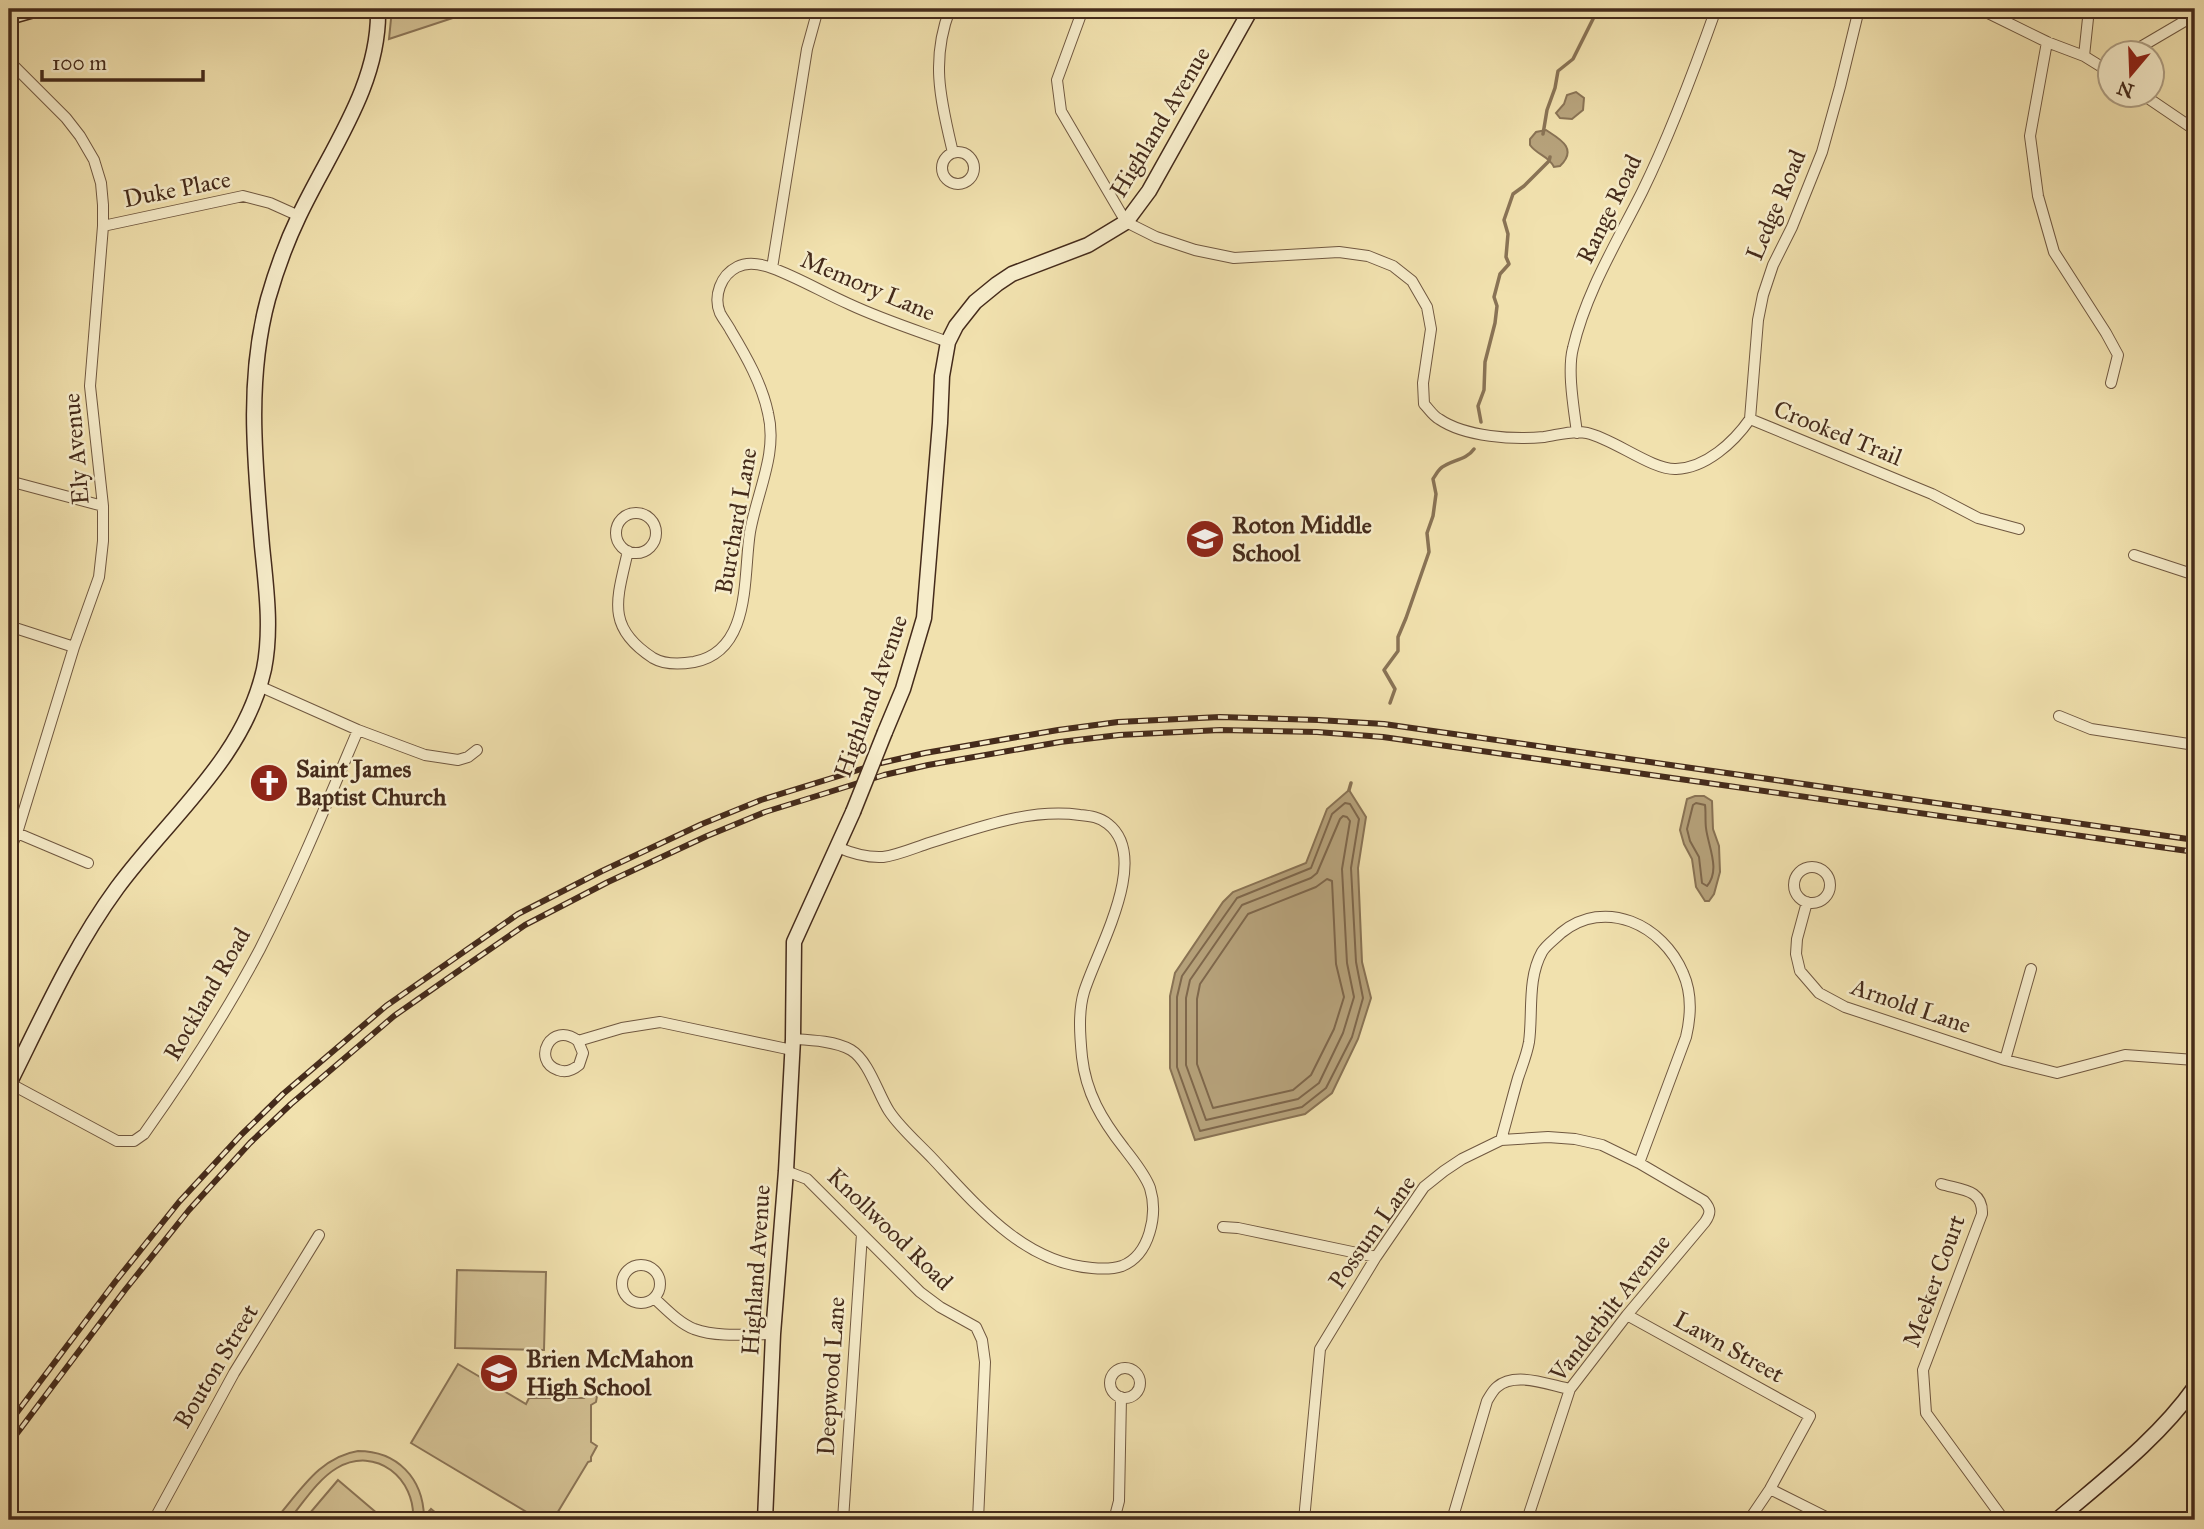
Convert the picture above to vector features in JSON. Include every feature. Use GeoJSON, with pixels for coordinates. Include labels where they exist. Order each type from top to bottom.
{"type":"FeatureCollection","features":[{"type":"Feature","properties":{"kind":"street"},"geometry":{"type":"LineString","coordinates":[[9,17],[37,9]]}},
{"type":"Feature","properties":{"kind":"street"},"geometry":{"type":"LineString","coordinates":[[9,1083],[97,916],[134,865],[225,756],[247,720],[260,686],[267,648],[268,609],[253,440],[254,383],[265,312],[278,266],[299,216],[361,91],[373,60],[378,9]]}},
{"type":"Feature","properties":{"kind":"street"},"geometry":{"type":"LineString","coordinates":[[772,268],[807,49],[818,9]]}},
{"type":"Feature","properties":{"kind":"street"},"geometry":{"type":"LineString","coordinates":[[950,9],[943,26],[937,61],[941,101],[953,153]]}},
{"type":"Feature","properties":{"kind":"street"},"geometry":{"type":"LineString","coordinates":[[1083,9],[1063,58],[1058,80],[1060,111],[1126,222]]}},
{"type":"Feature","properties":{"kind":"street","name":"Highland Avenue"},"geometry":{"type":"LineString","coordinates":[[765,1520],[793,1044],[794,942],[853,812],[903,689],[924,618],[942,376],[948,342],[966,313],[985,292],[1012,275],[1101,239],[1126,222],[1149,191],[1251,9]]}},
{"type":"Feature","properties":{"kind":"street","name":"Range Road"},"geometry":{"type":"LineString","coordinates":[[1577,433],[1572,396],[1572,350],[1583,317],[1671,128],[1716,9]]}},
{"type":"Feature","properties":{"kind":"street","name":"Ledge Road"},"geometry":{"type":"LineString","coordinates":[[1750,419],[1758,320],[1763,295],[1773,265],[1792,227],[1822,152],[1858,9]]}},
{"type":"Feature","properties":{"kind":"street"},"geometry":{"type":"LineString","coordinates":[[1979,9],[2096,62]]}},
{"type":"Feature","properties":{"kind":"street"},"geometry":{"type":"LineString","coordinates":[[2084,56],[2089,9]]}},
{"type":"Feature","properties":{"kind":"street"},"geometry":{"type":"LineString","coordinates":[[2156,38],[2195,15]]}},
{"type":"Feature","properties":{"kind":"street"},"geometry":{"type":"LineString","coordinates":[[2047,42],[2030,136],[2038,195],[2054,252],[2118,355],[2111,383]]}},
{"type":"Feature","properties":{"kind":"street","name":"Ely Avenue"},"geometry":{"type":"LineString","coordinates":[[9,61],[66,118],[94,160],[101,183],[103,226],[90,386],[103,506],[99,577],[9,852]]}},
{"type":"Feature","properties":{"kind":"street"},"geometry":{"type":"LineString","coordinates":[[2162,108],[2195,131]]}},
{"type":"Feature","properties":{"kind":"street","name":"Duke Place"},"geometry":{"type":"LineString","coordinates":[[103,226],[243,196],[270,203],[299,216]]}},
{"type":"Feature","properties":{"kind":"street","name":"Crooked Trail"},"geometry":{"type":"LineString","coordinates":[[1126,222],[1182,246],[1234,258],[1339,252],[1368,256],[1393,265],[1412,281],[1427,307],[1431,329],[1423,383],[1424,404],[1438,419],[1467,432],[1512,438],[1588,433],[1673,469],[1694,466],[1715,454],[1739,435],[1750,419],[1932,494],[1978,518],[2019,529]]}},
{"type":"Feature","properties":{"kind":"street","name":"Burchard Lane"},"geometry":{"type":"LineString","coordinates":[[628,551],[616,600],[618,617],[639,649],[659,662],[682,664],[704,660],[720,652],[734,633],[742,608],[750,531],[772,443],[769,413],[758,381],[719,312],[718,293],[723,279],[734,268],[749,263],[772,268]]}},
{"type":"Feature","properties":{"kind":"street","name":"Memory Lane"},"geometry":{"type":"LineString","coordinates":[[772,268],[852,305],[948,342]]}},
{"type":"Feature","properties":{"kind":"street"},"geometry":{"type":"LineString","coordinates":[[9,481],[103,506]]}},
{"type":"Feature","properties":{"kind":"street","name":"Burchard Lane"},"geometry":{"type":"LineString","coordinates":[[643,515],[654,527],[654,540],[646,550],[634,553],[628,551],[618,543],[618,525],[626,516],[643,515]]}},
{"type":"Feature","properties":{"kind":"street"},"geometry":{"type":"LineString","coordinates":[[2134,555],[2195,575]]}},
{"type":"Feature","properties":{"kind":"street"},"geometry":{"type":"LineString","coordinates":[[9,626],[74,647]]}},
{"type":"Feature","properties":{"kind":"street"},"geometry":{"type":"LineString","coordinates":[[260,686],[358,730],[425,755],[458,760],[477,750]]}},
{"type":"Feature","properties":{"kind":"street"},"geometry":{"type":"LineString","coordinates":[[2059,716],[2091,729],[2195,745]]}},
{"type":"Feature","properties":{"kind":"street","name":"Rockland Road"},"geometry":{"type":"LineString","coordinates":[[9,1083],[117,1141],[134,1142],[144,1134],[191,1068],[260,948],[358,730]]}},
{"type":"Feature","properties":{"kind":"street"},"geometry":{"type":"LineString","coordinates":[[578,1041],[622,1028],[660,1022],[793,1044],[838,1045],[851,1050],[861,1058],[890,1113],[1000,1228],[1050,1258],[1066,1263],[1105,1269],[1127,1263],[1143,1248],[1151,1226],[1150,1188],[1096,1107],[1087,1086],[1080,1018],[1084,992],[1121,894],[1124,861],[1117,834],[1105,822],[1090,816],[1036,814],[987,825],[887,856],[859,855],[837,847]]}},
{"type":"Feature","properties":{"kind":"street"},"geometry":{"type":"LineString","coordinates":[[17,833],[88,863]]}},
{"type":"Feature","properties":{"kind":"street","name":"Arnold Lane"},"geometry":{"type":"LineString","coordinates":[[1807,902],[1797,939],[1796,954],[1800,971],[1819,993],[1845,1007],[2006,1060],[2057,1073],[2125,1055],[2195,1060]]}},
{"type":"Feature","properties":{"kind":"street"},"geometry":{"type":"LineString","coordinates":[[1501,1140],[1529,1042],[1533,978],[1543,950],[1581,920],[1610,915],[1645,929],[1670,951],[1683,972],[1689,1001],[1690,1019],[1686,1037],[1639,1163]]}},
{"type":"Feature","properties":{"kind":"street"},"geometry":{"type":"LineString","coordinates":[[2006,1060],[2031,969]]}},
{"type":"Feature","properties":{"kind":"street","name":"Possum Lane"},"geometry":{"type":"LineString","coordinates":[[1304,1520],[1320,1349],[1424,1187],[1462,1159],[1501,1140],[1548,1137],[1576,1139],[1602,1145],[1639,1163],[1710,1207]]}},
{"type":"Feature","properties":{"kind":"street","name":"Knollwood Road"},"geometry":{"type":"LineString","coordinates":[[786,1171],[807,1179],[920,1292],[940,1307],[976,1327],[982,1340],[985,1362],[978,1520]]}},
{"type":"Feature","properties":{"kind":"street","name":"Meeker Court"},"geometry":{"type":"LineString","coordinates":[[1941,1184],[1972,1193],[1979,1198],[1982,1214],[1923,1370],[1926,1413],[2004,1520]]}},
{"type":"Feature","properties":{"kind":"street","name":"Vanderbilt Avenue"},"geometry":{"type":"LineString","coordinates":[[1527,1517],[1570,1389],[1709,1216],[1710,1207]]}},
{"type":"Feature","properties":{"kind":"street"},"geometry":{"type":"LineString","coordinates":[[1223,1227],[1377,1257]]}},
{"type":"Feature","properties":{"kind":"street","name":"Deepwood Lane"},"geometry":{"type":"LineString","coordinates":[[843,1520],[862,1234]]}},
{"type":"Feature","properties":{"kind":"street","name":"Bouton Street"},"geometry":{"type":"LineString","coordinates":[[153,1520],[234,1373],[319,1236]]}},
{"type":"Feature","properties":{"kind":"street"},"geometry":{"type":"LineString","coordinates":[[654,1298],[676,1318],[693,1328],[721,1334],[774,1334]]}},
{"type":"Feature","properties":{"kind":"street","name":"Lawn Street"},"geometry":{"type":"LineString","coordinates":[[1627,1315],[1810,1416],[1770,1489]]}},
{"type":"Feature","properties":{"kind":"street"},"geometry":{"type":"LineString","coordinates":[[1452,1520],[1487,1401],[1495,1388],[1505,1381],[1517,1379],[1570,1389]]}},
{"type":"Feature","properties":{"kind":"street"},"geometry":{"type":"LineString","coordinates":[[2057,1520],[2145,1443],[2195,1387]]}},
{"type":"Feature","properties":{"kind":"street"},"geometry":{"type":"LineString","coordinates":[[1114,1520],[1119,1501],[1121,1397]]}},
{"type":"Feature","properties":{"kind":"street"},"geometry":{"type":"LineString","coordinates":[[1749,1520],[1770,1489],[1832,1520]]}},
{"type":"Feature","properties":{"kind":"street"},"geometry":{"type":"LineString","coordinates":[[1527,1517],[1542,1520]]}},
{"type":"Feature","properties":{"kind":"shaded area"},"geometry":{"type":"Polygon","coordinates":[[[392,9],[480,9],[389,39],[392,9]]]}},
{"type":"Feature","properties":{"kind":"shaded area"},"geometry":{"type":"Polygon","coordinates":[[[457,1270],[546,1272],[544,1350],[455,1348],[457,1270]]]}},
{"type":"Feature","properties":{"kind":"shaded area"},"geometry":{"type":"Polygon","coordinates":[[[458,1364],[526,1404],[529,1398],[584,1398],[590,1393],[597,1396],[596,1402],[591,1405],[591,1442],[597,1446],[591,1461],[553,1520],[540,1520],[411,1443],[458,1364]]]}},
{"type":"Feature","properties":{"kind":"shaded area"},"geometry":{"type":"Polygon","coordinates":[[[358,1451],[385,1456],[405,1469],[419,1490],[424,1517],[431,1509],[442,1518],[413,1520],[408,1491],[401,1479],[391,1470],[366,1461],[352,1462],[337,1468],[317,1485],[289,1520],[275,1520],[321,1468],[344,1455],[358,1451]]]}},
{"type":"Feature","properties":{"kind":"shaded area"},"geometry":{"type":"Polygon","coordinates":[[[338,1480],[385,1520],[304,1520],[338,1480]]]}},
{"type":"Feature","properties":{"kind":"water"},"geometry":{"type":"Polygon","coordinates":[[[1576,92],[1584,98],[1583,110],[1572,119],[1560,118],[1556,113],[1564,104],[1567,95],[1576,92]]]}},
{"type":"Feature","properties":{"kind":"water"},"geometry":{"type":"Polygon","coordinates":[[[1546,130],[1561,140],[1567,149],[1568,154],[1560,166],[1554,167],[1530,145],[1530,139],[1536,132],[1546,130]]]}},
{"type":"Feature","properties":{"kind":"water"},"geometry":{"type":"Polygon","coordinates":[[[1349,790],[1366,817],[1358,868],[1362,962],[1371,998],[1358,1039],[1332,1093],[1305,1114],[1195,1140],[1170,1068],[1170,996],[1175,973],[1223,902],[1233,892],[1306,863],[1327,809],[1349,790]]]}},
{"type":"Feature","properties":{"kind":"water"},"geometry":{"type":"Polygon","coordinates":[[[1704,796],[1712,801],[1713,829],[1719,846],[1720,872],[1714,894],[1709,901],[1705,901],[1696,887],[1692,859],[1680,830],[1687,799],[1704,796]]]}},
{"type":"Feature","properties":{"kind":"waterway"},"geometry":{"type":"LineString","coordinates":[[1543,134],[1558,71],[1573,59],[1598,9]]}},
{"type":"Feature","properties":{"kind":"waterway"},"geometry":{"type":"LineString","coordinates":[[1481,422],[1478,406],[1484,390],[1485,362],[1495,323],[1497,306],[1494,297],[1500,274],[1509,264],[1506,257],[1508,234],[1504,220],[1513,194],[1524,186],[1550,157]]}},
{"type":"Feature","properties":{"kind":"waterway"},"geometry":{"type":"LineString","coordinates":[[1390,703],[1395,689],[1384,670],[1398,651],[1398,637],[1429,552],[1427,533],[1436,494],[1433,479],[1444,466],[1467,456],[1474,449]]}},
{"type":"Feature","properties":{"kind":"waterway"},"geometry":{"type":"LineString","coordinates":[[1349,790],[1351,783]]}},
{"type":"Feature","properties":{"kind":"railway"},"geometry":{"type":"LineString","coordinates":[[9,1423],[179,1202],[283,1094],[386,1006],[518,914],[602,871],[702,824],[761,800],[881,763],[925,753],[1118,722],[1220,717],[1318,720],[1384,724],[2195,840]]}},
{"type":"Feature","properties":{"kind":"railway"},"geometry":{"type":"LineString","coordinates":[[9,1444],[189,1210],[250,1143],[291,1104],[394,1016],[525,925],[608,882],[765,812],[884,775],[1060,742],[1119,735],[1220,730],[1317,732],[1383,737],[2195,852]]}},
{"type":"Feature","properties":{"kind":"place","name":"Roton Middle School"},"geometry":{"type":"Point","coordinates":[1205,539]}},
{"type":"Feature","properties":{"kind":"place","name":"Saint James Baptist Church"},"geometry":{"type":"Point","coordinates":[269,783]}},
{"type":"Feature","properties":{"kind":"place","name":"Brien McMahon High School"},"geometry":{"type":"Point","coordinates":[499,1373]}}]}
